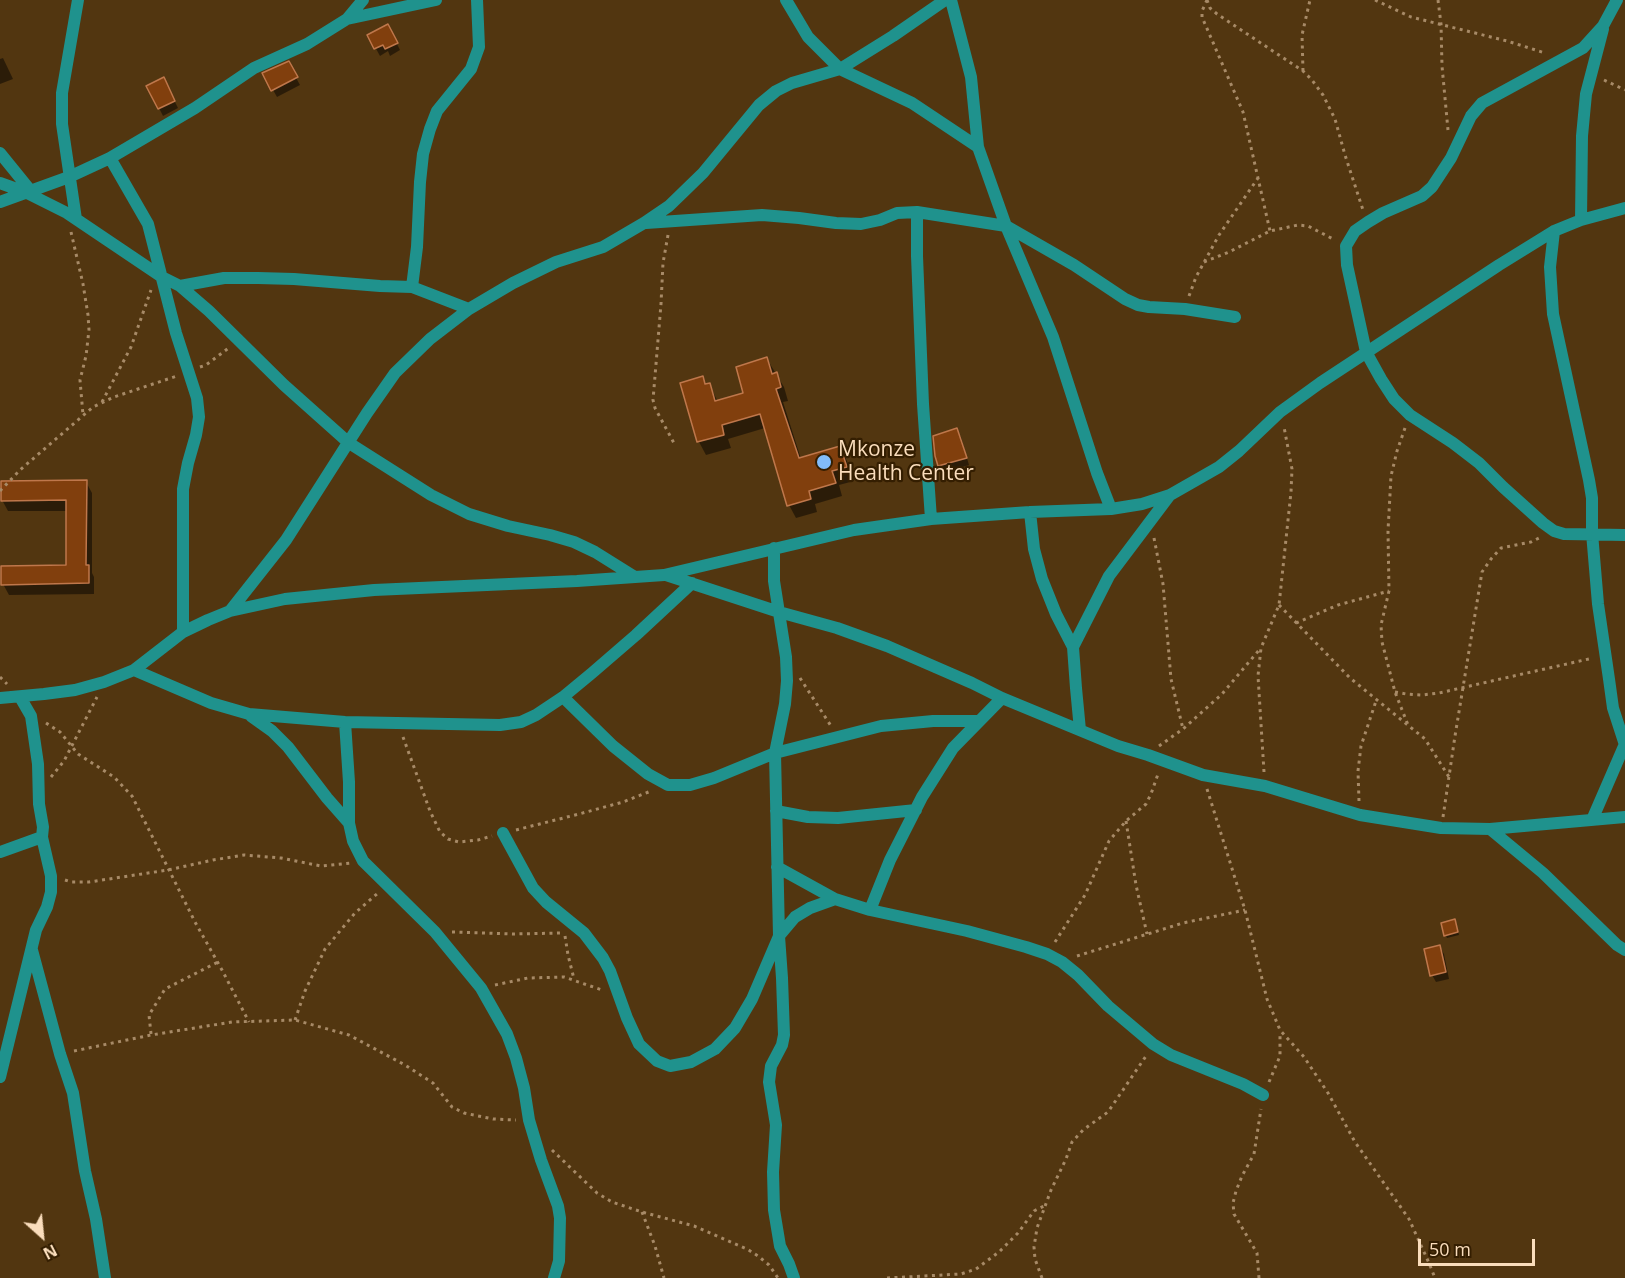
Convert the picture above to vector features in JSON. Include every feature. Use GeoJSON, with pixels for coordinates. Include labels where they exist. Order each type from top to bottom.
{"type":"FeatureCollection","features":[{"type":"Feature","properties":{"kind":"street"},"geometry":{"type":"LineString","coordinates":[[71,216],[69,177],[62,124],[62,93],[78,0]]}},
{"type":"Feature","properties":{"kind":"street"},"geometry":{"type":"LineString","coordinates":[[347,20],[363,0]]}},
{"type":"Feature","properties":{"kind":"street"},"geometry":{"type":"LineString","coordinates":[[0,202],[69,177],[111,158],[195,108],[254,68],[307,44],[347,20],[436,0]]}},
{"type":"Feature","properties":{"kind":"street"},"geometry":{"type":"LineString","coordinates":[[412,287],[423,154],[437,111],[471,69],[479,47],[477,0]]}},
{"type":"Feature","properties":{"kind":"street"},"geometry":{"type":"LineString","coordinates":[[786,0],[808,37],[840,69],[912,103],[978,147]]}},
{"type":"Feature","properties":{"kind":"street"},"geometry":{"type":"LineString","coordinates":[[230,611],[286,540],[394,373],[430,339],[470,309],[513,283],[556,262],[603,247],[644,223],[669,206],[704,173],[759,105],[776,91],[809,77],[840,69],[945,0]]}},
{"type":"Feature","properties":{"kind":"street"},"geometry":{"type":"LineString","coordinates":[[951,0],[970,78],[978,147],[1006,226],[1053,338],[1111,509]]}},
{"type":"Feature","properties":{"kind":"street"},"geometry":{"type":"LineString","coordinates":[[1617,0],[1603,26],[1583,48],[1482,103],[1471,116],[1451,158],[1432,187],[1422,196],[1368,222],[1355,231],[1346,246],[1347,265],[1366,352],[1394,399],[1410,415],[1479,463],[1554,531],[1564,534],[1625,535]]}},
{"type":"Feature","properties":{"kind":"street"},"geometry":{"type":"LineString","coordinates":[[1581,220],[1582,136],[1586,94],[1603,26]]}},
{"type":"Feature","properties":{"kind":"street"},"geometry":{"type":"LineString","coordinates":[[0,153],[27,191]]}},
{"type":"Feature","properties":{"kind":"street"},"geometry":{"type":"LineString","coordinates":[[111,158],[148,224],[176,333],[197,398],[199,417],[183,489],[183,632]]}},
{"type":"Feature","properties":{"kind":"street"},"geometry":{"type":"LineString","coordinates":[[0,183],[27,191],[71,216],[160,276],[180,286],[209,311],[284,385],[349,442],[431,495],[469,514],[574,542],[636,577]]}},
{"type":"Feature","properties":{"kind":"street"},"geometry":{"type":"LineString","coordinates":[[0,698],[75,690],[104,682],[134,670],[183,632],[230,611],[285,599],[374,590],[530,584],[664,575],[854,530],[931,519],[1111,509],[1142,504],[1170,495],[1219,467],[1280,412],[1320,383],[1554,231],[1581,220],[1625,208]]}},
{"type":"Feature","properties":{"kind":"street"},"geometry":{"type":"LineString","coordinates":[[644,223],[762,215],[861,224],[897,213],[917,212],[1006,226],[1138,305],[1185,309],[1235,317]]}},
{"type":"Feature","properties":{"kind":"street"},"geometry":{"type":"LineString","coordinates":[[917,212],[923,404],[931,519]]}},
{"type":"Feature","properties":{"kind":"street"},"geometry":{"type":"LineString","coordinates":[[1554,231],[1551,267],[1553,314],[1589,480],[1598,604],[1613,708],[1625,745],[1592,820]]}},
{"type":"Feature","properties":{"kind":"street"},"geometry":{"type":"LineString","coordinates":[[180,286],[225,278],[247,278],[412,287],[470,309]]}},
{"type":"Feature","properties":{"kind":"street"},"geometry":{"type":"LineString","coordinates":[[1073,647],[1109,576],[1170,495]]}},
{"type":"Feature","properties":{"kind":"street"},"geometry":{"type":"LineString","coordinates":[[1029,512],[1034,549],[1042,579],[1073,647],[1080,730]]}},
{"type":"Feature","properties":{"kind":"street"},"geometry":{"type":"LineString","coordinates":[[774,548],[774,581],[788,681],[775,753],[783,1035],[782,1045],[771,1066],[769,1082],[776,1125],[773,1172],[774,1210],[780,1246],[794,1278]]}},
{"type":"Feature","properties":{"kind":"street"},"geometry":{"type":"LineString","coordinates":[[664,575],[837,628],[886,646],[1002,698],[1118,746],[1203,775],[1265,786],[1360,815],[1441,828],[1490,829],[1625,817]]}},
{"type":"Feature","properties":{"kind":"street"},"geometry":{"type":"LineString","coordinates":[[134,670],[211,703],[249,714],[399,724],[500,725],[521,722],[563,697],[692,584]]}},
{"type":"Feature","properties":{"kind":"street"},"geometry":{"type":"LineString","coordinates":[[0,1077],[36,930],[48,907],[51,892],[51,876],[42,837],[38,764],[31,716],[20,697]]}},
{"type":"Feature","properties":{"kind":"street"},"geometry":{"type":"LineString","coordinates":[[563,697],[613,746],[648,774],[668,784],[690,785],[714,778],[775,753],[880,726],[933,721],[979,721]]}},
{"type":"Feature","properties":{"kind":"street"},"geometry":{"type":"LineString","coordinates":[[870,910],[890,860],[916,810],[953,748],[1002,698]]}},
{"type":"Feature","properties":{"kind":"street"},"geometry":{"type":"LineString","coordinates":[[249,714],[272,730],[288,747],[349,823]]}},
{"type":"Feature","properties":{"kind":"street"},"geometry":{"type":"LineString","coordinates":[[345,722],[349,823],[353,841],[363,861],[435,932],[481,988],[507,1034],[524,1088],[533,1134],[555,1195],[560,1218],[559,1261],[555,1278]]}},
{"type":"Feature","properties":{"kind":"street"},"geometry":{"type":"LineString","coordinates":[[776,811],[808,817],[837,818],[916,810]]}},
{"type":"Feature","properties":{"kind":"street"},"geometry":{"type":"LineString","coordinates":[[1490,829],[1543,873],[1617,945],[1625,950]]}},
{"type":"Feature","properties":{"kind":"street"},"geometry":{"type":"LineString","coordinates":[[503,833],[533,888],[546,902],[584,933],[599,951],[610,971],[639,1044],[657,1061],[670,1066],[691,1062],[715,1049],[735,1028],[752,999],[779,936],[795,917],[810,908],[835,899]]}},
{"type":"Feature","properties":{"kind":"street"},"geometry":{"type":"LineString","coordinates":[[0,852],[42,837]]}},
{"type":"Feature","properties":{"kind":"street"},"geometry":{"type":"LineString","coordinates":[[777,867],[835,899],[870,910],[967,931],[1047,954],[1078,975],[1108,1006],[1153,1044],[1171,1055],[1263,1095]]}},
{"type":"Feature","properties":{"kind":"street"},"geometry":{"type":"LineString","coordinates":[[32,948],[60,1054],[73,1092],[105,1278]]}},
{"type":"Feature","properties":{"kind":"path"},"geometry":{"type":"LineString","coordinates":[[1207,0],[1210,8],[1216,14],[1303,71],[1323,95],[1335,119],[1353,182],[1368,222]]}},
{"type":"Feature","properties":{"kind":"path"},"geometry":{"type":"LineString","coordinates":[[1207,0],[1202,17],[1243,112],[1270,231]]}},
{"type":"Feature","properties":{"kind":"path"},"geometry":{"type":"LineString","coordinates":[[1303,71],[1302,35],[1310,0]]}},
{"type":"Feature","properties":{"kind":"path"},"geometry":{"type":"LineString","coordinates":[[1375,0],[1411,17],[1507,41],[1564,59]]}},
{"type":"Feature","properties":{"kind":"path"},"geometry":{"type":"LineString","coordinates":[[1438,0],[1449,135]]}},
{"type":"Feature","properties":{"kind":"path"},"geometry":{"type":"LineString","coordinates":[[1592,73],[1625,90]]}},
{"type":"Feature","properties":{"kind":"path"},"geometry":{"type":"LineString","coordinates":[[1185,309],[1196,277],[1219,235],[1258,178]]}},
{"type":"Feature","properties":{"kind":"path"},"geometry":{"type":"LineString","coordinates":[[71,216],[89,330],[80,380],[83,415]]}},
{"type":"Feature","properties":{"kind":"path"},"geometry":{"type":"LineString","coordinates":[[670,222],[663,264],[653,391],[655,408],[675,445]]}},
{"type":"Feature","properties":{"kind":"path"},"geometry":{"type":"LineString","coordinates":[[1204,262],[1270,231],[1298,225],[1308,226],[1346,246]]}},
{"type":"Feature","properties":{"kind":"path"},"geometry":{"type":"LineString","coordinates":[[102,402],[131,347],[144,306],[160,276]]}},
{"type":"Feature","properties":{"kind":"path"},"geometry":{"type":"LineString","coordinates":[[0,491],[20,470],[83,415],[102,402],[206,365],[238,340]]}},
{"type":"Feature","properties":{"kind":"path"},"geometry":{"type":"LineString","coordinates":[[1265,786],[1257,676],[1261,648],[1279,604],[1292,470],[1289,446],[1280,412]]}},
{"type":"Feature","properties":{"kind":"path"},"geometry":{"type":"LineString","coordinates":[[1408,725],[1395,692],[1382,642],[1382,626],[1389,591],[1388,531],[1392,476],[1397,451],[1410,415]]}},
{"type":"Feature","properties":{"kind":"path"},"geometry":{"type":"LineString","coordinates":[[1151,519],[1163,585],[1171,679],[1183,729]]}},
{"type":"Feature","properties":{"kind":"path"},"geometry":{"type":"LineString","coordinates":[[1441,828],[1482,572],[1501,548],[1530,542],[1554,531]]}},
{"type":"Feature","properties":{"kind":"path"},"geometry":{"type":"LineString","coordinates":[[1296,623],[1338,605],[1389,591]]}},
{"type":"Feature","properties":{"kind":"path"},"geometry":{"type":"LineString","coordinates":[[1279,604],[1350,678],[1425,740],[1449,778]]}},
{"type":"Feature","properties":{"kind":"path"},"geometry":{"type":"LineString","coordinates":[[1148,755],[1183,729],[1222,694],[1261,648]]}},
{"type":"Feature","properties":{"kind":"path"},"geometry":{"type":"LineString","coordinates":[[1395,692],[1422,695],[1606,655]]}},
{"type":"Feature","properties":{"kind":"path"},"geometry":{"type":"LineString","coordinates":[[786,657],[837,736]]}},
{"type":"Feature","properties":{"kind":"path"},"geometry":{"type":"LineString","coordinates":[[39,788],[58,768],[71,747],[104,682]]}},
{"type":"Feature","properties":{"kind":"path"},"geometry":{"type":"LineString","coordinates":[[1360,815],[1358,771],[1361,746],[1376,701]]}},
{"type":"Feature","properties":{"kind":"path"},"geometry":{"type":"LineString","coordinates":[[31,716],[64,736],[78,754],[114,777],[132,796],[168,870],[249,1022]]}},
{"type":"Feature","properties":{"kind":"path"},"geometry":{"type":"LineString","coordinates":[[399,724],[430,812],[440,832],[448,839],[459,842],[478,840],[612,805],[668,784]]}},
{"type":"Feature","properties":{"kind":"path"},"geometry":{"type":"LineString","coordinates":[[1047,954],[1085,895],[1109,841],[1126,821],[1146,804],[1162,760]]}},
{"type":"Feature","properties":{"kind":"path"},"geometry":{"type":"LineString","coordinates":[[1203,775],[1245,910],[1267,999],[1280,1030],[1305,1057],[1355,1142],[1409,1218],[1435,1278]]}},
{"type":"Feature","properties":{"kind":"path"},"geometry":{"type":"LineString","coordinates":[[1126,821],[1136,885],[1147,934]]}},
{"type":"Feature","properties":{"kind":"path"},"geometry":{"type":"LineString","coordinates":[[51,876],[71,882],[89,882],[244,855],[281,858],[321,866],[363,861]]}},
{"type":"Feature","properties":{"kind":"path"},"geometry":{"type":"LineString","coordinates":[[295,1020],[305,991],[325,949],[355,913],[386,886]]}},
{"type":"Feature","properties":{"kind":"path"},"geometry":{"type":"LineString","coordinates":[[1062,962],[1183,923],[1245,910]]}},
{"type":"Feature","properties":{"kind":"path"},"geometry":{"type":"LineString","coordinates":[[435,932],[565,933],[574,979]]}},
{"type":"Feature","properties":{"kind":"path"},"geometry":{"type":"LineString","coordinates":[[151,1035],[149,1015],[165,989],[218,962]]}},
{"type":"Feature","properties":{"kind":"path"},"geometry":{"type":"LineString","coordinates":[[481,988],[548,976],[574,979],[619,996]]}},
{"type":"Feature","properties":{"kind":"path"},"geometry":{"type":"LineString","coordinates":[[60,1054],[151,1035],[232,1022],[295,1020],[349,1035],[405,1065],[433,1083],[452,1107],[464,1113],[493,1119],[530,1120]]}},
{"type":"Feature","properties":{"kind":"path"},"geometry":{"type":"LineString","coordinates":[[1259,1278],[1257,1253],[1234,1214],[1233,1203],[1239,1184],[1254,1154],[1263,1095],[1280,1056],[1280,1030]]}},
{"type":"Feature","properties":{"kind":"path"},"geometry":{"type":"LineString","coordinates":[[1042,1278],[1035,1259],[1037,1228],[1044,1206],[1072,1142],[1083,1130],[1108,1112],[1153,1044]]}},
{"type":"Feature","properties":{"kind":"path"},"geometry":{"type":"LineString","coordinates":[[533,1134],[597,1193],[612,1202],[694,1226],[747,1249],[768,1265],[778,1278]]}},
{"type":"Feature","properties":{"kind":"path"},"geometry":{"type":"LineString","coordinates":[[887,1278],[961,1274],[976,1269],[999,1252],[1034,1211],[1044,1206]]}},
{"type":"Feature","properties":{"kind":"path"},"geometry":{"type":"LineString","coordinates":[[642,1212],[655,1245],[664,1278]]}},
{"type":"Feature","properties":{"kind":"building"},"geometry":{"type":"Polygon","coordinates":[[[388,24],[398,43],[385,49],[383,45],[374,49],[367,35],[388,24]]]}},
{"type":"Feature","properties":{"kind":"building"},"geometry":{"type":"Polygon","coordinates":[[[289,61],[298,77],[271,91],[262,73],[289,61]]]}},
{"type":"Feature","properties":{"kind":"building"},"geometry":{"type":"Polygon","coordinates":[[[164,77],[175,101],[158,109],[146,86],[164,77]]]}},
{"type":"Feature","properties":{"kind":"building"},"geometry":{"type":"Polygon","coordinates":[[[767,357],[772,374],[777,372],[781,387],[776,389],[799,458],[840,446],[847,467],[832,471],[836,483],[809,491],[811,499],[787,506],[760,414],[722,425],[724,435],[697,442],[680,383],[703,376],[705,384],[710,383],[715,401],[743,393],[736,367],[767,357]]]}},
{"type":"Feature","properties":{"kind":"building"},"geometry":{"type":"Polygon","coordinates":[[[957,428],[967,458],[938,466],[933,436],[957,428]]]}},
{"type":"Feature","properties":{"kind":"building"},"geometry":{"type":"Polygon","coordinates":[[[87,480],[86,565],[89,565],[89,583],[1,585],[1,566],[66,565],[66,500],[1,501],[1,481],[87,480]]]}},
{"type":"Feature","properties":{"kind":"building"},"geometry":{"type":"Polygon","coordinates":[[[1455,919],[1458,932],[1444,936],[1441,923],[1455,919]]]}},
{"type":"Feature","properties":{"kind":"building"},"geometry":{"type":"Polygon","coordinates":[[[1440,945],[1446,972],[1430,976],[1424,949],[1440,945]]]}},
{"type":"Feature","properties":{"kind":"place","name":"Mkonze Health Center"},"geometry":{"type":"Point","coordinates":[824,462]}}]}
